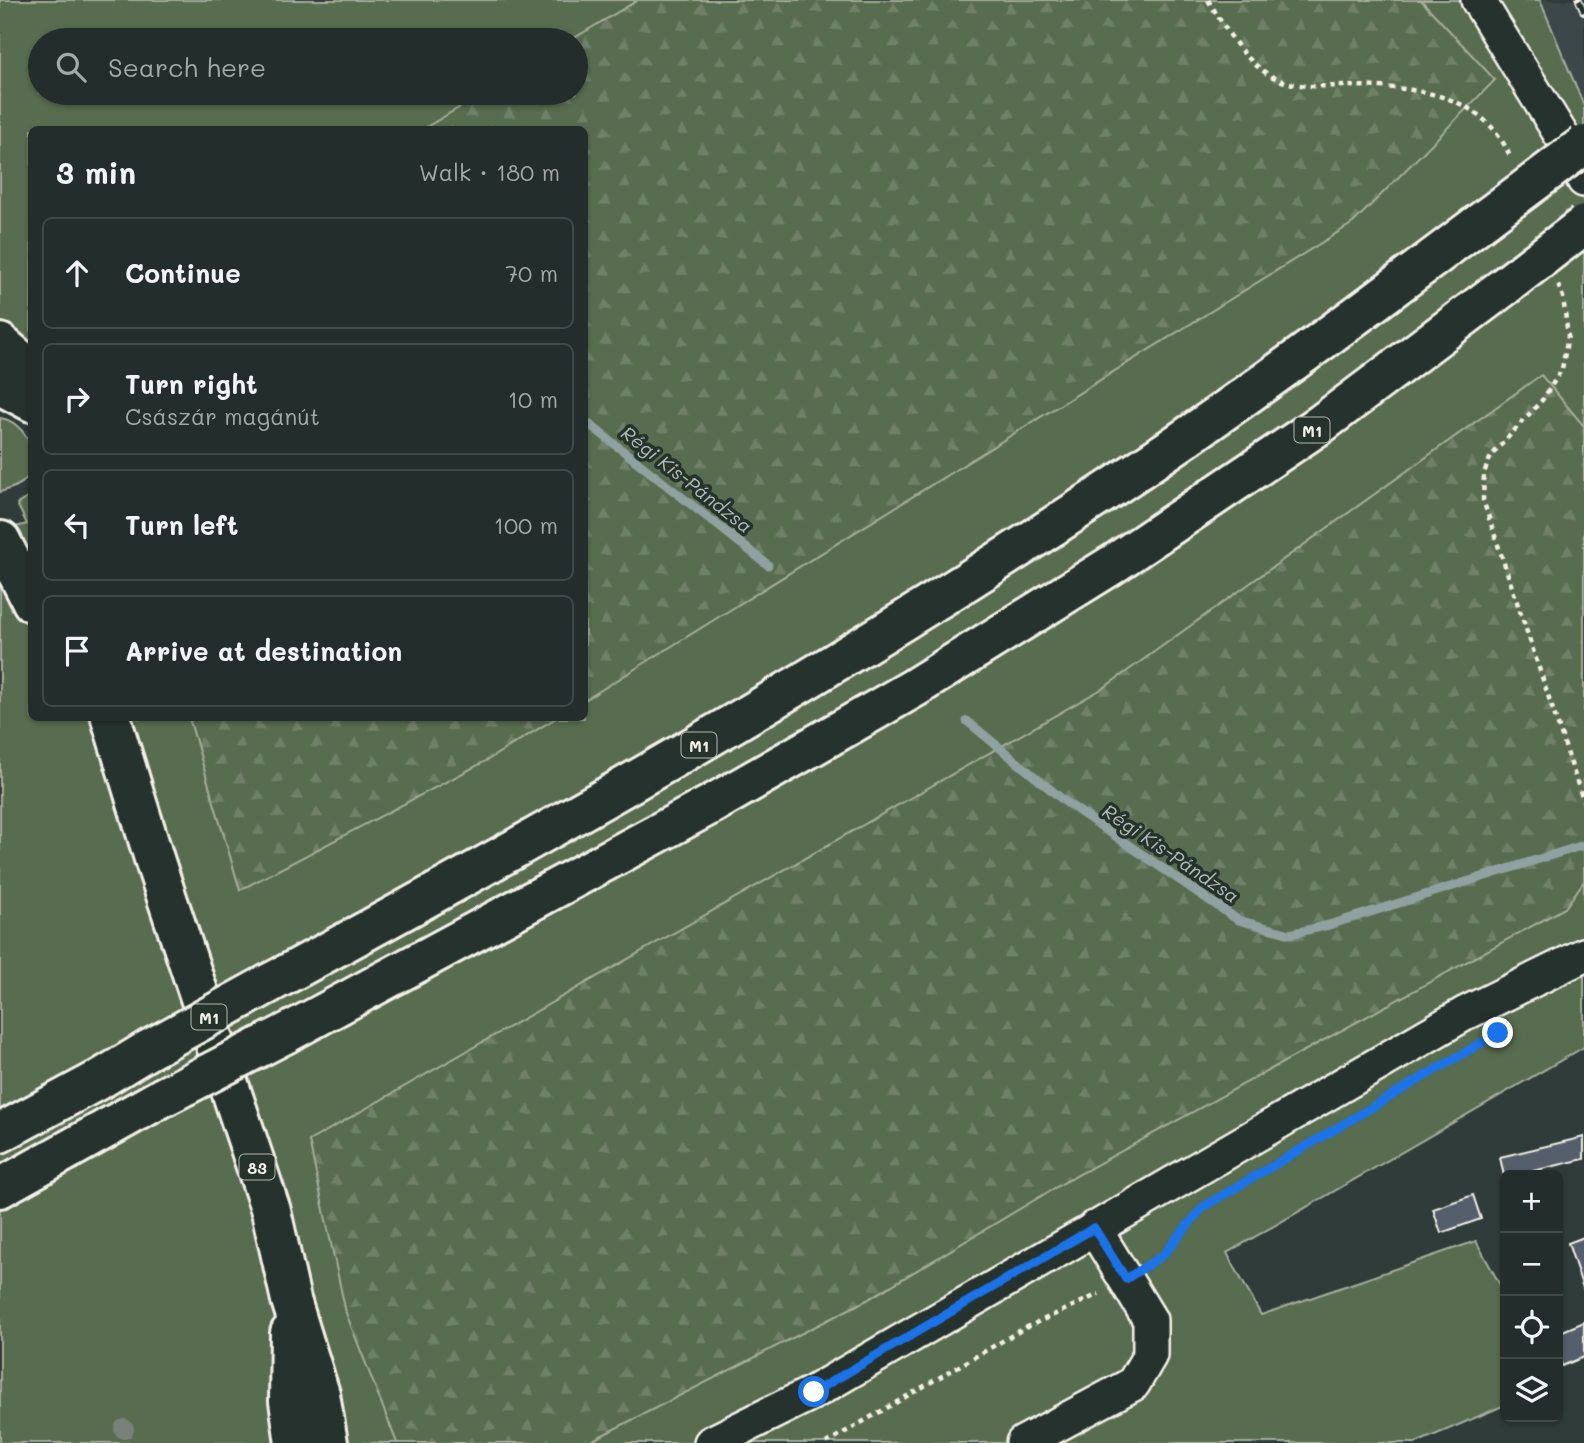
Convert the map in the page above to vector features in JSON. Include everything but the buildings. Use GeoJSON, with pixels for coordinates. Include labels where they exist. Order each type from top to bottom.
{"type":"FeatureCollection","features":[{"type":"Feature","properties":{"kind":"main road","name":"M1"},"geometry":{"type":"LineString","coordinates":[[0,1133],[683,755],[900,622],[1161,454],[1294,363],[1584,145]]}},
{"type":"Feature","properties":{"kind":"main road","name":"M1"},"geometry":{"type":"LineString","coordinates":[[0,1188],[163,1097],[712,804],[926,681],[1112,565],[1321,424],[1584,225]]}},
{"type":"Feature","properties":{"kind":"main road"},"geometry":{"type":"LineString","coordinates":[[0,342],[15,383]]}},
{"type":"Feature","properties":{"kind":"main road"},"geometry":{"type":"LineString","coordinates":[[10,566],[28,541]]}},
{"type":"Feature","properties":{"kind":"main road","name":"83"},"geometry":{"type":"LineString","coordinates":[[98,721],[126,767]]}},
{"type":"Feature","properties":{"kind":"main road","name":"83"},"geometry":{"type":"LineString","coordinates":[[111,721],[271,1211],[291,1300],[320,1394],[328,1443]]}},
{"type":"Feature","properties":{"kind":"main road"},"geometry":{"type":"LineString","coordinates":[[0,1101],[26,1091],[102,1078]]}},
{"type":"Feature","properties":{"kind":"main road","name":"83"},"geometry":{"type":"LineString","coordinates":[[291,1300],[289,1401],[295,1443]]}},
{"type":"Feature","properties":{"kind":"street"},"geometry":{"type":"LineString","coordinates":[[1478,0],[1571,151],[1584,180]]}},
{"type":"Feature","properties":{"kind":"street"},"geometry":{"type":"LineString","coordinates":[[711,1443],[814,1392],[1466,1013],[1584,955]]}},
{"type":"Feature","properties":{"kind":"street"},"geometry":{"type":"LineString","coordinates":[[1023,1443],[1133,1384],[1150,1354],[1150,1320],[1094,1228]]}},
{"type":"Feature","properties":{"kind":"street"},"geometry":{"type":"LineString","coordinates":[[740,1443],[814,1392]]}},
{"type":"Feature","properties":{"kind":"path"},"geometry":{"type":"LineString","coordinates":[[826,1443],[1023,1329],[1079,1305],[1126,1279],[1163,1255],[1203,1207],[1344,1123]]}},
{"type":"Feature","properties":{"kind":"shaded area"},"geometry":{"type":"Polygon","coordinates":[[[1540,0],[1584,0],[1584,106],[1540,0]]]}},
{"type":"Feature","properties":{"kind":"green space"},"geometry":{"type":"Polygon","coordinates":[[[0,0],[1540,0],[1584,106],[1584,1047],[1227,1253],[1261,1315],[1476,1241],[1500,1285],[1500,1407],[1416,1443],[0,1443],[0,531],[27,524],[17,504],[28,498],[28,721],[588,721],[588,126],[28,126],[28,414],[0,399],[0,0]]]}},
{"type":"Feature","properties":{"kind":"green space"},"geometry":{"type":"Polygon","coordinates":[[[638,0],[1421,0],[1495,80],[1353,223],[588,698],[588,126],[428,126],[464,105],[588,105],[588,30],[638,0]]]}},
{"type":"Feature","properties":{"kind":"green space"},"geometry":{"type":"Polygon","coordinates":[[[1541,375],[1584,426],[1584,881],[1565,908],[1063,1183],[867,1300],[587,1443],[397,1443],[346,1313],[309,1141],[1105,687],[1541,375]]]}},
{"type":"Feature","properties":{"kind":"green space"},"geometry":{"type":"Polygon","coordinates":[[[0,418],[18,426],[28,441],[28,475],[14,488],[0,492],[0,418]]]}},
{"type":"Feature","properties":{"kind":"green space"},"geometry":{"type":"Polygon","coordinates":[[[190,721],[551,721],[484,762],[240,890],[190,721]]]}},
{"type":"Feature","properties":{"kind":"waterway","name":"Régi Kis-Pándzsa"},"geometry":{"type":"LineString","coordinates":[[588,423],[768,565]]}},
{"type":"Feature","properties":{"kind":"waterway","name":"Régi Kis-Pándzsa"},"geometry":{"type":"LineString","coordinates":[[967,721],[1067,803],[1238,920],[1290,934],[1329,925],[1584,845]]}},
{"type":"Feature","properties":{"kind":"railway"},"geometry":{"type":"LineString","coordinates":[[1579,0],[1584,12]]}},
{"type":"Feature","properties":{"kind":"route"},"geometry":{"type":"LineString","coordinates":[[814,1392],[1094,1228],[1126,1279],[1163,1255],[1203,1207],[1498,1033]]}}]}
